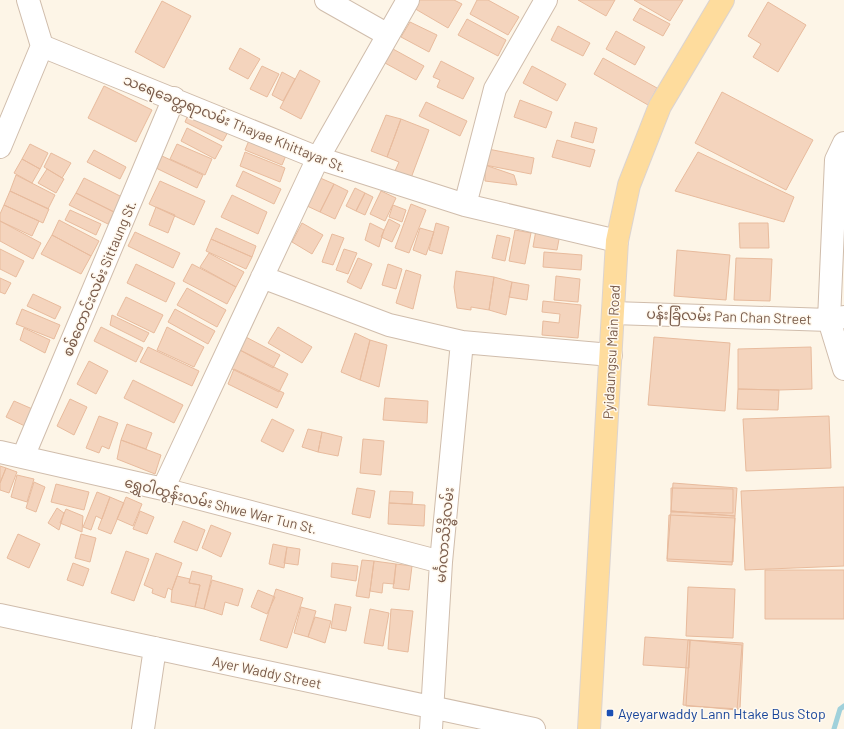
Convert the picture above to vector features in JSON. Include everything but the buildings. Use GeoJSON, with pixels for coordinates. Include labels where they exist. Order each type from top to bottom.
{"type":"FeatureCollection","features":[{"type":"Feature","properties":{"kind":"main road","name":"Pyidaungsu Main Road"},"geometry":{"type":"LineString","coordinates":[[588,729],[611,355],[616,241],[629,185],[660,106],[723,0]]}},
{"type":"Feature","properties":{"kind":"street"},"geometry":{"type":"LineString","coordinates":[[0,147],[42,46],[28,0]]}},
{"type":"Feature","properties":{"kind":"street"},"geometry":{"type":"LineString","coordinates":[[326,0],[388,35]]}},
{"type":"Feature","properties":{"kind":"street"},"geometry":{"type":"LineString","coordinates":[[163,489],[318,158],[408,0]]}},
{"type":"Feature","properties":{"kind":"street"},"geometry":{"type":"LineString","coordinates":[[465,205],[496,89],[546,0]]}},
{"type":"Feature","properties":{"kind":"street","name":"သရေခေတ္တရာလမ်း Thayae Khittayar St."},"geometry":{"type":"LineString","coordinates":[[42,46],[174,98],[318,158],[465,205],[616,241]]}},
{"type":"Feature","properties":{"kind":"street","name":"စစ်တောင်းလမ်း Sittaung St."},"geometry":{"type":"LineString","coordinates":[[23,457],[174,98]]}},
{"type":"Feature","properties":{"kind":"street"},"geometry":{"type":"LineString","coordinates":[[844,143],[836,160],[837,318],[844,369]]}},
{"type":"Feature","properties":{"kind":"street"},"geometry":{"type":"LineString","coordinates":[[262,277],[389,325],[462,342],[611,355]]}},
{"type":"Feature","properties":{"kind":"street","name":"ပန်းခြံလမ်း Pan Chan Street"},"geometry":{"type":"LineString","coordinates":[[613,313],[837,318]]}},
{"type":"Feature","properties":{"kind":"street","name":"မင်္ဂလာသိဒ္ဓိလမ်း"},"geometry":{"type":"LineString","coordinates":[[431,729],[441,562],[462,342]]}},
{"type":"Feature","properties":{"kind":"street","name":"ရွှေဝါထွန်းလမ်း Shwe War Tun St."},"geometry":{"type":"LineString","coordinates":[[0,452],[163,489],[441,562]]}},
{"type":"Feature","properties":{"kind":"street","name":"Ayer Waddy Street"},"geometry":{"type":"LineString","coordinates":[[0,615],[534,729]]}},
{"type":"Feature","properties":{"kind":"street"},"geometry":{"type":"LineString","coordinates":[[143,729],[155,648]]}},
{"type":"Feature","properties":{"kind":"waterway"},"geometry":{"type":"LineString","coordinates":[[834,729],[840,709],[844,706]]}},
{"type":"Feature","properties":{"kind":"place","name":"Ayeyarwaddy Lann Htake Bus Stop"},"geometry":{"type":"Point","coordinates":[610,713]}}]}
